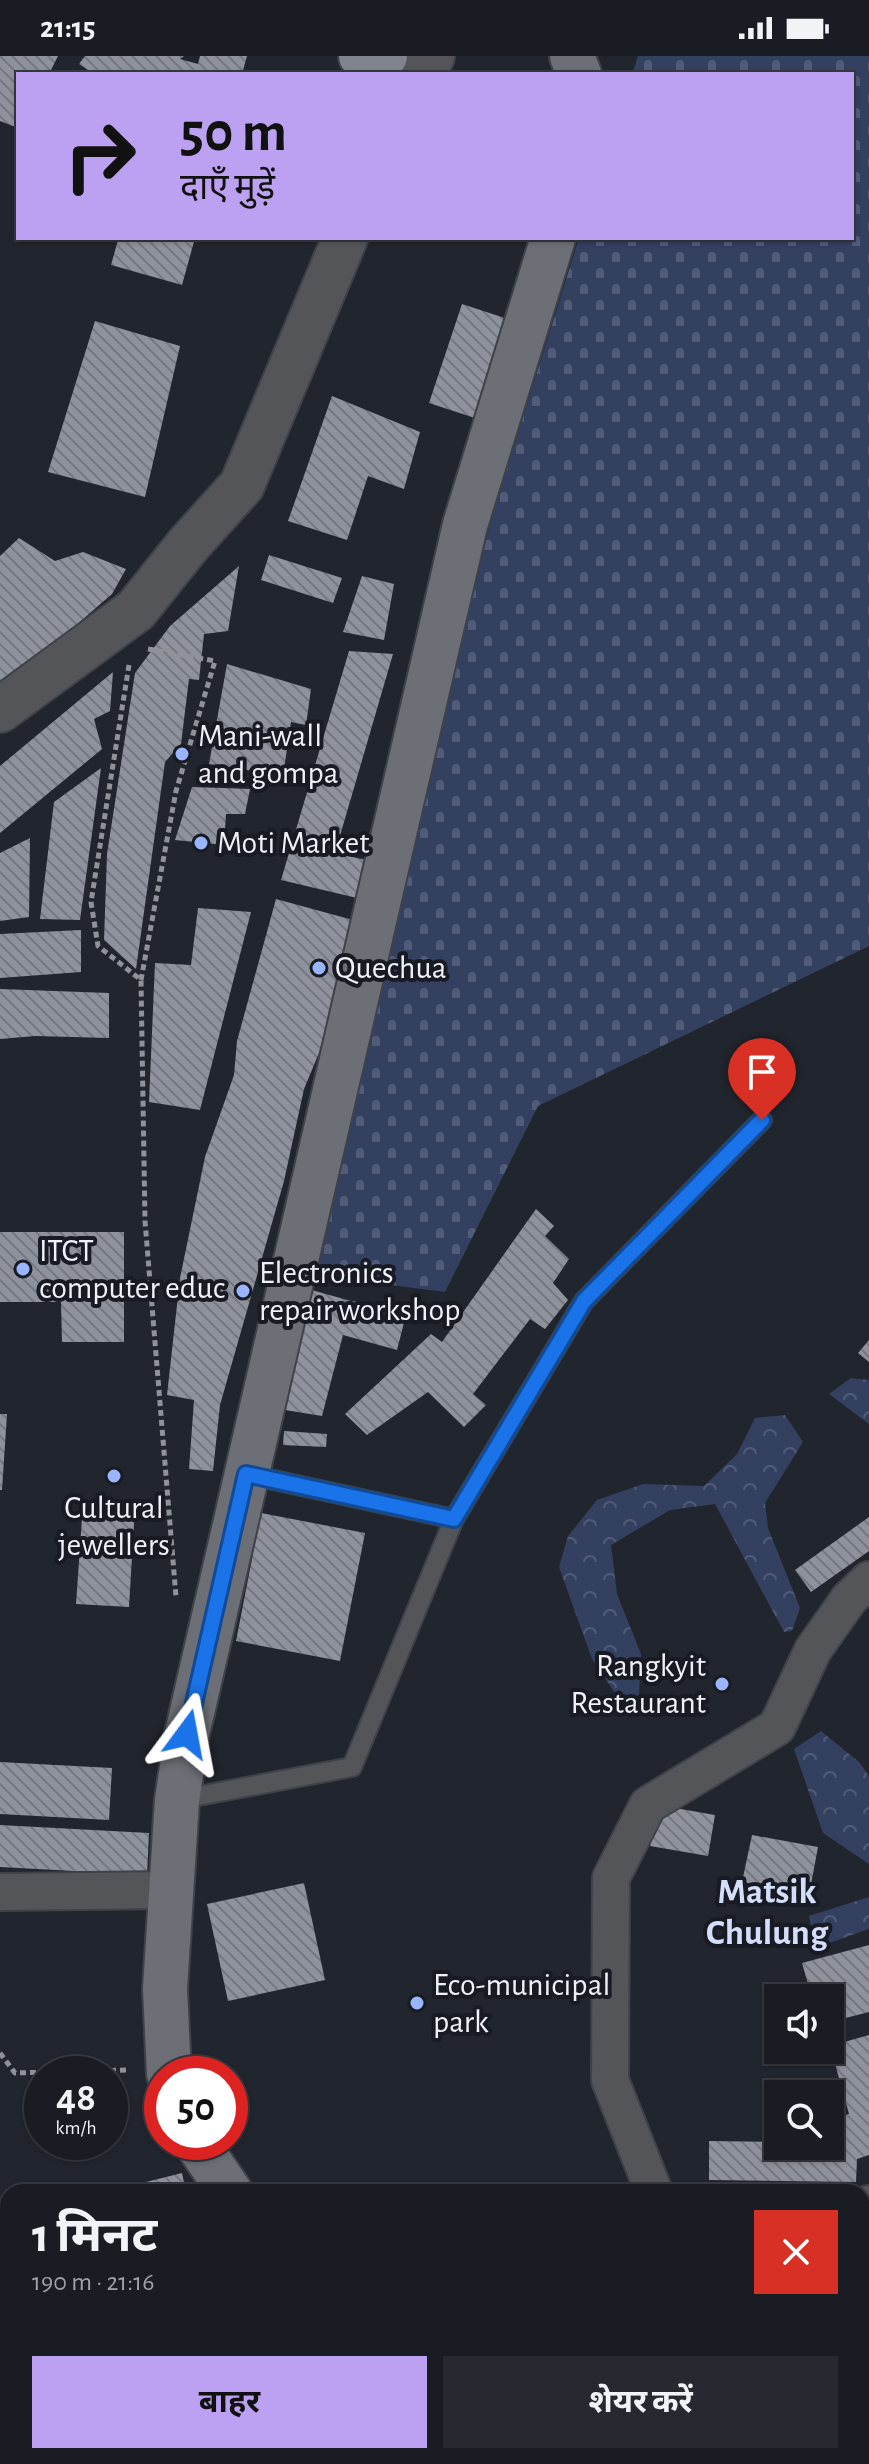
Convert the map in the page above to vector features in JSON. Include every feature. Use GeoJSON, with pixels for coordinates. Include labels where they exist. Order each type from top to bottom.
{"type":"FeatureCollection","features":[{"type":"Feature","properties":{"kind":"main road"},"geometry":{"type":"LineString","coordinates":[[361,56],[385,56]]}},
{"type":"Feature","properties":{"kind":"main road"},"geometry":{"type":"LineString","coordinates":[[167,2056],[165,1989],[171,1890],[177,1800],[187,1734],[465,525],[552,240]]}},
{"type":"Feature","properties":{"kind":"main road"},"geometry":{"type":"LineString","coordinates":[[207,2160],[224,2184]]}},
{"type":"Feature","properties":{"kind":"street"},"geometry":{"type":"LineString","coordinates":[[0,710],[134,628],[188,545],[242,485],[344,240]]}},
{"type":"Feature","properties":{"kind":"street"},"geometry":{"type":"LineString","coordinates":[[651,2184],[610,2080],[611,1878],[648,1805],[777,1727],[813,1650],[849,1599],[869,1580]]}},
{"type":"Feature","properties":{"kind":"street"},"geometry":{"type":"LineString","coordinates":[[0,1892],[171,1890]]}},
{"type":"Feature","properties":{"kind":"lane"},"geometry":{"type":"LineString","coordinates":[[177,1800],[352,1767],[454,1519],[584,1301],[762,1120]]}},
{"type":"Feature","properties":{"kind":"lane"},"geometry":{"type":"LineString","coordinates":[[246,1474],[454,1519]]}},
{"type":"Feature","properties":{"kind":"path"},"geometry":{"type":"LineString","coordinates":[[141,980],[98,946],[91,902],[134,628],[215,661],[176,791],[141,980],[145,1221],[177,1610]]}},
{"type":"Feature","properties":{"kind":"path"},"geometry":{"type":"LineString","coordinates":[[0,2053],[15,2073],[144,2072]]}},
{"type":"Feature","properties":{"kind":"green space"},"geometry":{"type":"Polygon","coordinates":[[[638,56],[869,56],[869,946],[538,1106],[445,1292],[315,1275],[409,860],[491,520],[578,240],[854,240],[854,72],[633,72],[638,56]]]}},
{"type":"Feature","properties":{"kind":"green space"},"geometry":{"type":"Polygon","coordinates":[[[851,1378],[869,1380],[869,1424],[829,1394],[851,1378]]]}},
{"type":"Feature","properties":{"kind":"green space"},"geometry":{"type":"Polygon","coordinates":[[[785,1415],[803,1442],[765,1503],[768,1528],[800,1608],[792,1631],[784,1632],[715,1504],[670,1510],[611,1545],[617,1594],[641,1654],[639,1697],[625,1708],[592,1659],[559,1567],[568,1536],[597,1500],[643,1484],[704,1486],[737,1454],[755,1418],[785,1415]]]}},
{"type":"Feature","properties":{"kind":"green space"},"geometry":{"type":"Polygon","coordinates":[[[821,1731],[859,1762],[869,1776],[869,1864],[823,1833],[794,1749],[821,1731]]]}},
{"type":"Feature","properties":{"kind":"green space"},"geometry":{"type":"Polygon","coordinates":[[[869,1897],[869,1929],[815,1948],[809,1916],[869,1897]]]}},
{"type":"Feature","properties":{"kind":"building"},"geometry":{"type":"Polygon","coordinates":[[[0,56],[58,56],[50,72],[16,72],[16,127],[0,121],[0,56]]]}},
{"type":"Feature","properties":{"kind":"building"},"geometry":{"type":"Polygon","coordinates":[[[85,56],[184,56],[180,59],[198,64],[200,56],[247,56],[243,72],[91,72],[79,64],[85,56]]]}},
{"type":"Feature","properties":{"kind":"building"},"geometry":{"type":"Polygon","coordinates":[[[118,240],[194,240],[182,285],[111,265],[118,240]]]}},
{"type":"Feature","properties":{"kind":"building"},"geometry":{"type":"Polygon","coordinates":[[[462,304],[514,321],[481,420],[429,403],[462,304]]]}},
{"type":"Feature","properties":{"kind":"building"},"geometry":{"type":"Polygon","coordinates":[[[95,321],[180,346],[145,497],[48,472],[95,321]]]}},
{"type":"Feature","properties":{"kind":"building"},"geometry":{"type":"Polygon","coordinates":[[[332,396],[420,432],[404,489],[368,476],[347,540],[288,521],[332,396]]]}},
{"type":"Feature","properties":{"kind":"building"},"geometry":{"type":"Polygon","coordinates":[[[19,538],[55,561],[83,552],[126,569],[112,594],[0,691],[0,556],[19,538]]]}},
{"type":"Feature","properties":{"kind":"building"},"geometry":{"type":"Polygon","coordinates":[[[269,555],[342,578],[333,603],[261,580],[269,555]]]}},
{"type":"Feature","properties":{"kind":"building"},"geometry":{"type":"Polygon","coordinates":[[[239,566],[228,631],[204,634],[199,680],[189,679],[181,744],[165,762],[136,969],[104,940],[107,854],[135,673],[170,626],[239,566]]]}},
{"type":"Feature","properties":{"kind":"building"},"geometry":{"type":"Polygon","coordinates":[[[362,576],[394,584],[384,640],[343,632],[362,576]]]}},
{"type":"Feature","properties":{"kind":"building"},"geometry":{"type":"Polygon","coordinates":[[[349,651],[393,654],[335,853],[366,860],[357,898],[281,880],[349,651]]]}},
{"type":"Feature","properties":{"kind":"building"},"geometry":{"type":"Polygon","coordinates":[[[227,664],[311,689],[306,725],[291,722],[283,776],[209,764],[227,664]]]}},
{"type":"Feature","properties":{"kind":"building"},"geometry":{"type":"Polygon","coordinates":[[[113,672],[110,711],[94,719],[102,749],[0,833],[0,766],[113,672]]]}},
{"type":"Feature","properties":{"kind":"building"},"geometry":{"type":"Polygon","coordinates":[[[101,768],[80,920],[40,919],[54,802],[101,768]]]}},
{"type":"Feature","properties":{"kind":"building"},"geometry":{"type":"Polygon","coordinates":[[[192,787],[250,789],[245,814],[226,814],[224,845],[175,840],[192,787]]]}},
{"type":"Feature","properties":{"kind":"building"},"geometry":{"type":"Polygon","coordinates":[[[30,838],[29,917],[0,921],[0,853],[30,838]]]}},
{"type":"Feature","properties":{"kind":"building"},"geometry":{"type":"Polygon","coordinates":[[[276,899],[353,920],[319,1053],[304,1089],[284,1181],[220,1405],[213,1471],[189,1469],[194,1400],[167,1395],[180,1278],[205,1157],[234,1075],[237,1041],[276,899]]]}},
{"type":"Feature","properties":{"kind":"building"},"geometry":{"type":"Polygon","coordinates":[[[198,908],[251,912],[200,1110],[149,1102],[155,963],[191,965],[198,908]]]}},
{"type":"Feature","properties":{"kind":"building"},"geometry":{"type":"Polygon","coordinates":[[[81,930],[81,972],[0,978],[0,934],[81,930]]]}},
{"type":"Feature","properties":{"kind":"building"},"geometry":{"type":"Polygon","coordinates":[[[0,989],[109,993],[109,1038],[35,1036],[0,1039],[0,989]]]}},
{"type":"Feature","properties":{"kind":"building"},"geometry":{"type":"Polygon","coordinates":[[[536,1209],[554,1226],[545,1236],[569,1259],[553,1283],[568,1300],[545,1329],[530,1319],[473,1394],[486,1405],[464,1427],[428,1392],[367,1435],[345,1414],[431,1334],[442,1342],[536,1209]]]}},
{"type":"Feature","properties":{"kind":"building"},"geometry":{"type":"Polygon","coordinates":[[[0,1232],[124,1232],[124,1342],[62,1342],[61,1302],[0,1302],[0,1232]]]}},
{"type":"Feature","properties":{"kind":"building"},"geometry":{"type":"Polygon","coordinates":[[[308,1289],[351,1301],[408,1307],[397,1350],[343,1335],[322,1416],[279,1409],[308,1289]]]}},
{"type":"Feature","properties":{"kind":"building"},"geometry":{"type":"Polygon","coordinates":[[[869,1340],[869,1362],[858,1353],[869,1340]]]}},
{"type":"Feature","properties":{"kind":"building"},"geometry":{"type":"Polygon","coordinates":[[[0,1414],[7,1414],[2,1490],[0,1490],[0,1414]]]}},
{"type":"Feature","properties":{"kind":"building"},"geometry":{"type":"Polygon","coordinates":[[[284,1431],[327,1434],[326,1447],[283,1445],[284,1431]]]}},
{"type":"Feature","properties":{"kind":"building"},"geometry":{"type":"Polygon","coordinates":[[[83,1504],[135,1507],[129,1607],[76,1604],[83,1504]]]}},
{"type":"Feature","properties":{"kind":"building"},"geometry":{"type":"Polygon","coordinates":[[[261,1513],[365,1533],[340,1661],[236,1641],[261,1513]]]}},
{"type":"Feature","properties":{"kind":"building"},"geometry":{"type":"Polygon","coordinates":[[[869,1517],[869,1551],[811,1592],[795,1570],[869,1517]]]}},
{"type":"Feature","properties":{"kind":"building"},"geometry":{"type":"Polygon","coordinates":[[[0,1762],[112,1768],[109,1820],[0,1814],[0,1762]]]}},
{"type":"Feature","properties":{"kind":"building"},"geometry":{"type":"Polygon","coordinates":[[[658,1805],[715,1815],[708,1856],[650,1846],[658,1805]]]}},
{"type":"Feature","properties":{"kind":"building"},"geometry":{"type":"Polygon","coordinates":[[[0,1825],[149,1833],[147,1875],[0,1867],[0,1825]]]}},
{"type":"Feature","properties":{"kind":"building"},"geometry":{"type":"Polygon","coordinates":[[[752,1835],[818,1847],[809,1895],[742,1882],[752,1835]]]}},
{"type":"Feature","properties":{"kind":"building"},"geometry":{"type":"Polygon","coordinates":[[[304,1883],[325,1980],[228,2001],[207,1904],[304,1883]]]}},
{"type":"Feature","properties":{"kind":"building"},"geometry":{"type":"Polygon","coordinates":[[[869,1945],[869,2012],[844,2018],[844,1984],[808,1984],[802,1963],[869,1945]]]}},
{"type":"Feature","properties":{"kind":"building"},"geometry":{"type":"Polygon","coordinates":[[[869,2035],[869,2155],[857,2159],[856,2182],[709,2180],[709,2141],[764,2142],[764,2160],[844,2160],[844,2115],[849,2114],[844,2080],[840,2080],[835,2064],[844,2064],[844,2042],[869,2035]]]}},
{"type":"Feature","properties":{"kind":"building"},"geometry":{"type":"Polygon","coordinates":[[[182,2173],[184,2184],[138,2184],[182,2173]]]}},
{"type":"Feature","properties":{"kind":"place","name":"Mani-wall and gompa"},"geometry":{"type":"Point","coordinates":[182,754]}},
{"type":"Feature","properties":{"kind":"place","name":"Moti Market"},"geometry":{"type":"Point","coordinates":[201,843]}},
{"type":"Feature","properties":{"kind":"place","name":"Quechua"},"geometry":{"type":"Point","coordinates":[319,968]}},
{"type":"Feature","properties":{"kind":"place","name":"ITCT computer educ"},"geometry":{"type":"Point","coordinates":[23,1269]}},
{"type":"Feature","properties":{"kind":"place","name":"Electronics repair workshop"},"geometry":{"type":"Point","coordinates":[243,1291]}},
{"type":"Feature","properties":{"kind":"place","name":"Cultural jewellers"},"geometry":{"type":"Point","coordinates":[114,1476]}},
{"type":"Feature","properties":{"kind":"place","name":"Rangkyit Restaurant"},"geometry":{"type":"Point","coordinates":[722,1684]}},
{"type":"Feature","properties":{"kind":"place","name":"Eco-municipal park"},"geometry":{"type":"Point","coordinates":[417,2003]}},
{"type":"Feature","properties":{"kind":"district","name":"Matsik Chulung"},"geometry":{"type":"Point","coordinates":[767,1912]}},
{"type":"Feature","properties":{"kind":"route"},"geometry":{"type":"LineString","coordinates":[[187,1734],[246,1474],[454,1519],[584,1301],[762,1120]]}}]}
